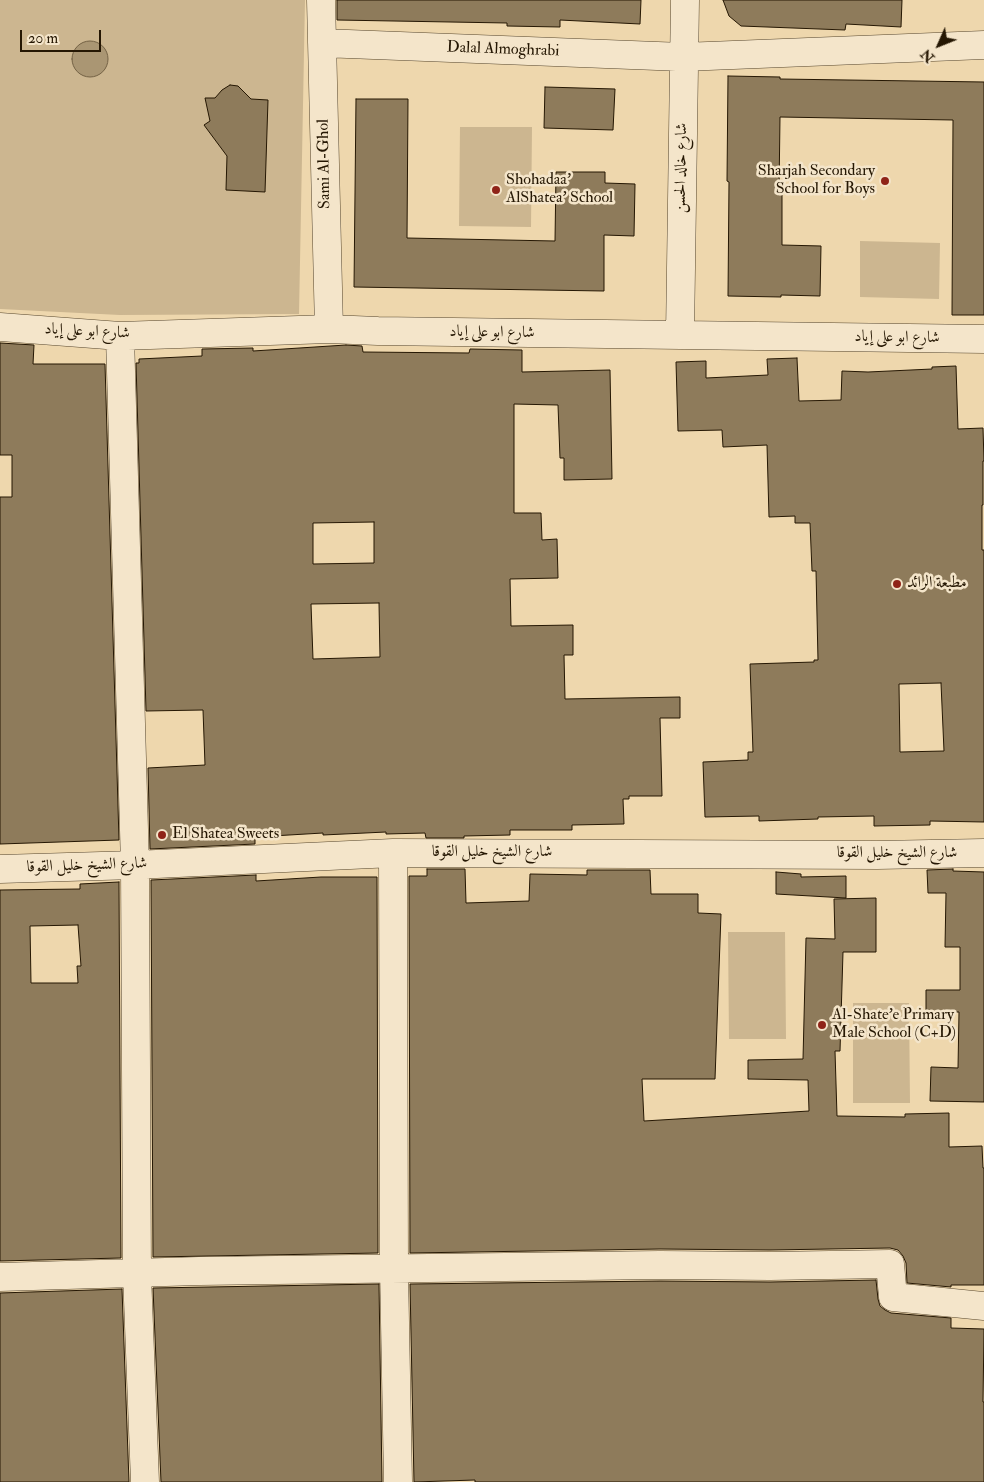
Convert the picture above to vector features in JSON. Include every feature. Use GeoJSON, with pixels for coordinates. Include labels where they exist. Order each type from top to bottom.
{"type":"FeatureCollection","features":[{"type":"Feature","properties":{"kind":"street","name":"Sami Al-Ghol"},"geometry":{"type":"LineString","coordinates":[[321,0],[329,329]]}},
{"type":"Feature","properties":{"kind":"street","name":"شارع خالد الحسن"},"geometry":{"type":"LineString","coordinates":[[680,336],[685,0]]}},
{"type":"Feature","properties":{"kind":"street","name":"Dalal Almoghrabi"},"geometry":{"type":"LineString","coordinates":[[322,43],[683,57],[984,46]]}},
{"type":"Feature","properties":{"kind":"street","name":"شارع ابو على إياد"},"geometry":{"type":"LineString","coordinates":[[0,327],[120,336],[329,329],[680,336],[984,339]]}},
{"type":"Feature","properties":{"kind":"street"},"geometry":{"type":"LineString","coordinates":[[120,336],[135,865],[137,1274],[145,1482]]}},
{"type":"Feature","properties":{"kind":"street"},"geometry":{"type":"LineString","coordinates":[[393,853],[394,1269],[398,1482]]}},
{"type":"Feature","properties":{"kind":"street","name":"شارع الشيخ خليل القوقا"},"geometry":{"type":"LineString","coordinates":[[0,869],[393,853],[867,855],[984,853]]}},
{"type":"Feature","properties":{"kind":"street"},"geometry":{"type":"LineString","coordinates":[[0,1278],[199,1271],[890,1264],[893,1297],[984,1306]]}},
{"type":"Feature","properties":{"kind":"shaded area"},"geometry":{"type":"Polygon","coordinates":[[[0,0],[305,0],[299,314],[120,315],[0,309],[0,0]]]}},
{"type":"Feature","properties":{"kind":"shaded area"},"geometry":{"type":"Polygon","coordinates":[[[90,41],[97,42],[103,46],[107,52],[107,66],[103,72],[97,76],[90,77],[83,76],[77,72],[73,66],[72,59],[73,52],[77,46],[83,42],[90,41]]]}},
{"type":"Feature","properties":{"kind":"shaded area"},"geometry":{"type":"Polygon","coordinates":[[[460,127],[532,127],[531,227],[459,226],[460,127]]]}},
{"type":"Feature","properties":{"kind":"shaded area"},"geometry":{"type":"Polygon","coordinates":[[[860,241],[940,243],[939,299],[860,297],[860,241]]]}},
{"type":"Feature","properties":{"kind":"shaded area"},"geometry":{"type":"Polygon","coordinates":[[[728,932],[785,932],[786,1039],[729,1039],[728,932]]]}},
{"type":"Feature","properties":{"kind":"shaded area"},"geometry":{"type":"Polygon","coordinates":[[[853,1003],[909,1003],[910,1103],[853,1103],[853,1003]]]}},
{"type":"Feature","properties":{"kind":"building"},"geometry":{"type":"Polygon","coordinates":[[[337,0],[641,0],[640,24],[560,20],[560,27],[507,26],[507,23],[337,20],[337,0]]]}},
{"type":"Feature","properties":{"kind":"building"},"geometry":{"type":"Polygon","coordinates":[[[723,0],[902,0],[901,27],[846,24],[845,30],[741,26],[729,16],[723,0]]]}},
{"type":"Feature","properties":{"kind":"building"},"geometry":{"type":"Polygon","coordinates":[[[728,76],[780,77],[780,79],[984,82],[984,315],[952,315],[953,120],[780,117],[779,192],[782,192],[782,245],[821,246],[820,296],[728,296],[728,76]]]}},
{"type":"Feature","properties":{"kind":"building"},"geometry":{"type":"Polygon","coordinates":[[[230,85],[238,86],[251,99],[268,100],[265,192],[226,190],[227,156],[204,125],[210,121],[205,98],[215,98],[230,85]]]}},
{"type":"Feature","properties":{"kind":"building"},"geometry":{"type":"Polygon","coordinates":[[[545,87],[615,89],[613,130],[544,128],[545,87]]]}},
{"type":"Feature","properties":{"kind":"building"},"geometry":{"type":"Polygon","coordinates":[[[356,99],[408,99],[407,238],[555,241],[556,172],[605,172],[605,183],[635,184],[634,236],[604,235],[604,291],[354,287],[356,99]]]}},
{"type":"Feature","properties":{"kind":"building"},"geometry":{"type":"Polygon","coordinates":[[[0,343],[34,345],[33,364],[105,364],[119,840],[0,844],[0,497],[12,497],[12,455],[0,455],[0,343]]]}},
{"type":"Feature","properties":{"kind":"building"},"geometry":{"type":"Polygon","coordinates":[[[346,345],[362,346],[363,352],[469,353],[470,349],[522,350],[522,372],[610,370],[612,479],[564,480],[564,458],[560,458],[558,405],[514,404],[514,513],[541,513],[542,540],[557,539],[558,578],[510,579],[511,626],[573,625],[573,655],[564,655],[565,699],[680,697],[680,718],[660,718],[662,796],[629,796],[629,799],[623,799],[624,824],[572,825],[572,830],[510,830],[510,835],[464,836],[464,838],[426,838],[425,833],[386,834],[386,832],[323,835],[323,833],[255,837],[255,844],[150,849],[148,768],[205,765],[203,710],[146,711],[136,363],[139,363],[139,359],[202,356],[202,349],[253,348],[253,351],[346,345]],[[374,522],[313,523],[313,564],[374,563],[374,522]],[[379,603],[311,604],[313,659],[380,657],[379,603]]]}},
{"type":"Feature","properties":{"kind":"building"},"geometry":{"type":"Polygon","coordinates":[[[797,358],[799,401],[841,400],[842,371],[868,372],[956,366],[958,429],[983,428],[984,822],[930,821],[930,825],[874,826],[874,816],[759,821],[759,816],[705,817],[703,762],[748,760],[748,752],[753,752],[750,664],[814,662],[814,660],[818,660],[816,571],[812,571],[810,523],[795,523],[795,516],[769,517],[767,445],[723,447],[722,430],[678,431],[676,362],[706,361],[706,378],[768,375],[767,359],[797,358]],[[941,683],[899,684],[900,752],[944,751],[941,683]]]}},
{"type":"Feature","properties":{"kind":"building"},"geometry":{"type":"Polygon","coordinates":[[[427,869],[465,869],[466,903],[529,901],[530,874],[587,875],[587,870],[650,870],[651,894],[698,894],[698,913],[721,914],[715,1079],[642,1079],[644,1121],[809,1111],[808,1080],[748,1079],[748,1060],[803,1059],[806,938],[835,939],[834,899],[876,898],[876,952],[843,952],[840,1051],[835,1051],[837,1116],[905,1117],[905,1114],[949,1113],[949,1147],[982,1146],[984,1168],[984,1285],[951,1285],[951,1287],[907,1283],[906,1263],[903,1256],[898,1250],[890,1248],[410,1253],[409,876],[427,876],[427,869]]]}},
{"type":"Feature","properties":{"kind":"building"},"geometry":{"type":"Polygon","coordinates":[[[953,869],[953,871],[984,872],[984,1102],[930,1101],[931,1067],[958,1068],[959,1012],[926,1012],[926,990],[960,990],[960,947],[945,947],[946,893],[928,893],[927,870],[953,869]]]}},
{"type":"Feature","properties":{"kind":"building"},"geometry":{"type":"Polygon","coordinates":[[[776,872],[801,874],[801,877],[846,876],[846,898],[776,894],[776,872]]]}},
{"type":"Feature","properties":{"kind":"building"},"geometry":{"type":"Polygon","coordinates":[[[256,875],[256,881],[321,877],[377,877],[378,1253],[153,1257],[151,880],[256,875]]]}},
{"type":"Feature","properties":{"kind":"building"},"geometry":{"type":"Polygon","coordinates":[[[119,882],[121,1258],[0,1261],[0,890],[80,889],[80,884],[119,882]],[[78,925],[30,926],[31,983],[78,983],[77,966],[81,966],[78,925]]]}},
{"type":"Feature","properties":{"kind":"building"},"geometry":{"type":"Polygon","coordinates":[[[876,1280],[880,1306],[891,1313],[951,1318],[951,1328],[984,1329],[984,1482],[475,1482],[475,1480],[414,1482],[410,1284],[876,1280]]]}},
{"type":"Feature","properties":{"kind":"building"},"geometry":{"type":"Polygon","coordinates":[[[379,1284],[382,1482],[161,1482],[153,1288],[379,1284]]]}},
{"type":"Feature","properties":{"kind":"building"},"geometry":{"type":"Polygon","coordinates":[[[122,1289],[129,1482],[0,1482],[0,1293],[122,1289]]]}},
{"type":"Feature","properties":{"kind":"place","name":"Sharjah Secondary School for Boys"},"geometry":{"type":"Point","coordinates":[885,181]}},
{"type":"Feature","properties":{"kind":"place","name":"Shohadaa' AlShatea' School"},"geometry":{"type":"Point","coordinates":[496,190]}},
{"type":"Feature","properties":{"kind":"place","name":"مطبعة الرائد"},"geometry":{"type":"Point","coordinates":[897,584]}},
{"type":"Feature","properties":{"kind":"place","name":"El Shatea Sweets"},"geometry":{"type":"Point","coordinates":[162,835]}},
{"type":"Feature","properties":{"kind":"place","name":"Al-Shate'e Primary Male School (C+D)"},"geometry":{"type":"Point","coordinates":[822,1025]}}]}
